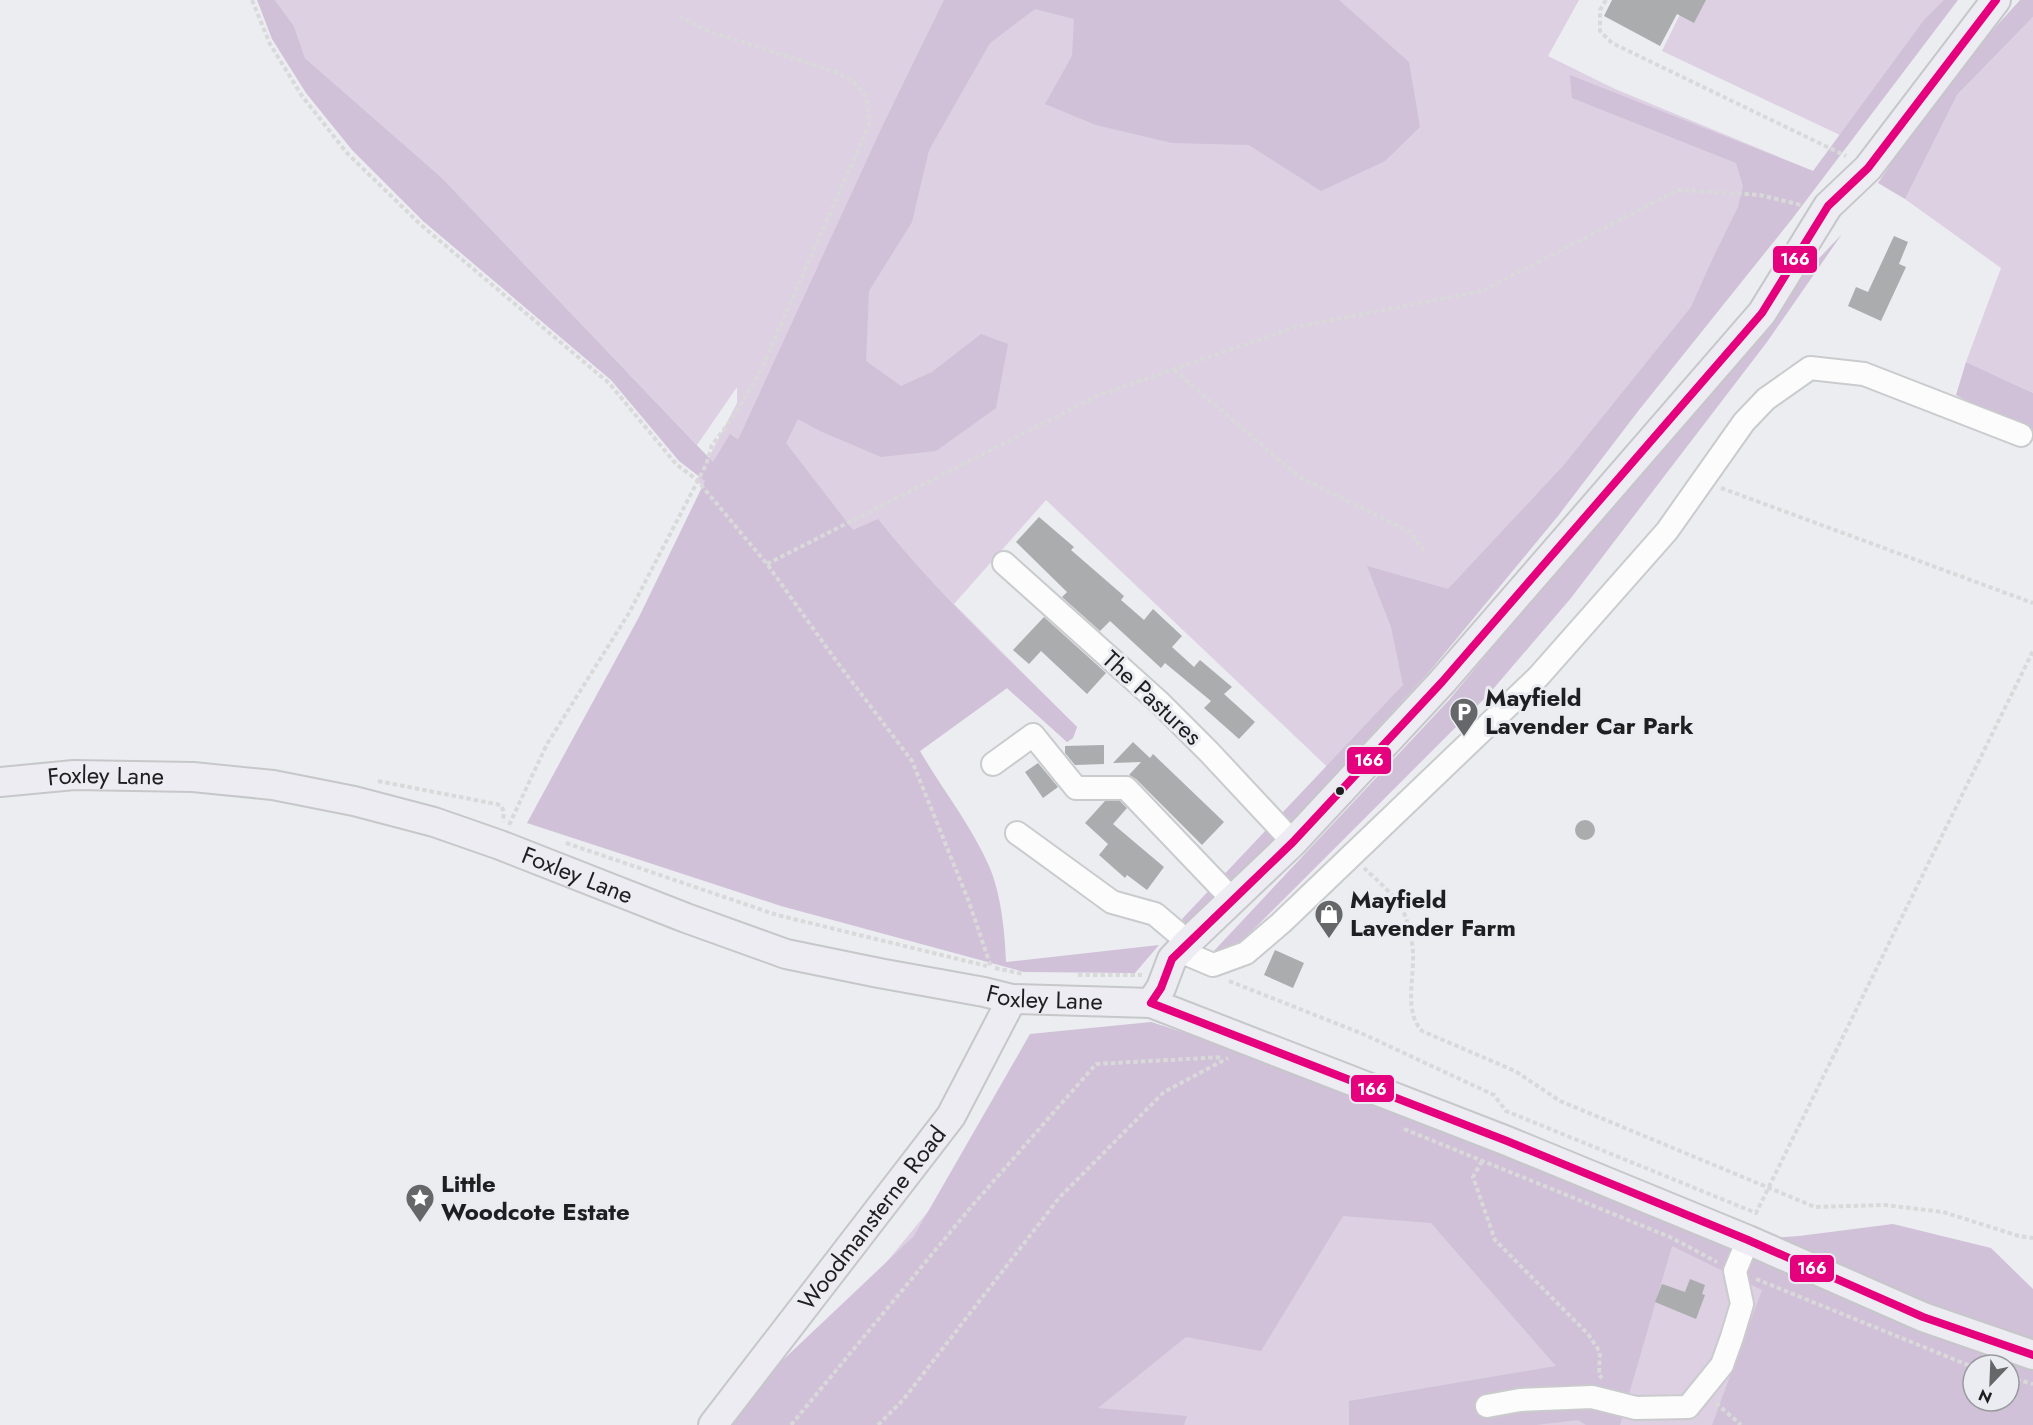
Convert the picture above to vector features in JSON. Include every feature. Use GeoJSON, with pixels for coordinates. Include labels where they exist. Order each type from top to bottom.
{"type":"FeatureCollection","features":[{"type":"Feature","properties":{"kind":"main road"},"geometry":{"type":"LineString","coordinates":[[1151,1003],[1180,950],[1293,842],[1442,681],[1762,313],[1828,206],[1868,168],[1996,0]]}},
{"type":"Feature","properties":{"kind":"main road","name":"Foxley Lane"},"geometry":{"type":"LineString","coordinates":[[0,782],[74,775],[193,777],[273,785],[354,801],[434,822],[500,844],[686,918],[786,954],[984,992],[1018,987],[1151,1003],[1507,1141],[1748,1240],[1923,1317],[2033,1355]]}},
{"type":"Feature","properties":{"kind":"main road","name":"Woodmansterne Road"},"geometry":{"type":"LineString","coordinates":[[713,1425],[951,1116],[1018,987]]}},
{"type":"Feature","properties":{"kind":"street"},"geometry":{"type":"LineString","coordinates":[[1017,833],[1112,902],[1155,914],[1180,950],[1213,965],[1246,953],[1538,677],[1667,531],[1744,422],[1766,399],[1810,368],[1864,374],[2021,435]]}},
{"type":"Feature","properties":{"kind":"street","name":"The Pastures"},"geometry":{"type":"LineString","coordinates":[[1004,563],[1160,703],[1293,842]]}},
{"type":"Feature","properties":{"kind":"street"},"geometry":{"type":"LineString","coordinates":[[993,764],[1033,735],[1076,788],[1126,788],[1232,900]]}},
{"type":"Feature","properties":{"kind":"street"},"geometry":{"type":"LineString","coordinates":[[1487,1406],[1520,1400],[1592,1397],[1641,1417],[1688,1407],[1722,1365],[1742,1304],[1735,1271],[1748,1240]]}},
{"type":"Feature","properties":{"kind":"path"},"geometry":{"type":"LineString","coordinates":[[252,0],[270,44],[303,96],[347,153],[421,225],[609,383],[676,464],[698,480],[767,564],[912,761],[969,902],[991,967],[1018,987]]}},
{"type":"Feature","properties":{"kind":"path"},"geometry":{"type":"LineString","coordinates":[[1606,0],[1600,10],[1600,31],[1612,43],[1830,147],[1868,168]]}},
{"type":"Feature","properties":{"kind":"path"},"geometry":{"type":"LineString","coordinates":[[500,844],[547,744],[629,613],[706,465],[712,445],[732,419],[761,370],[869,124],[869,107],[864,92],[854,81],[836,72],[708,31],[680,17]]}},
{"type":"Feature","properties":{"kind":"path"},"geometry":{"type":"LineString","coordinates":[[767,564],[1099,395],[1296,327],[1482,291],[1678,190],[1760,195],[1810,207],[1828,206]]}},
{"type":"Feature","properties":{"kind":"path"},"geometry":{"type":"LineString","coordinates":[[1173,370],[1298,476],[1410,532],[1427,554]]}},
{"type":"Feature","properties":{"kind":"path"},"geometry":{"type":"LineString","coordinates":[[1703,482],[2033,603]]}},
{"type":"Feature","properties":{"kind":"path"},"geometry":{"type":"LineString","coordinates":[[1222,979],[1363,1034],[1424,1062],[1494,1095],[1506,1111],[1756,1213],[2033,651]]}},
{"type":"Feature","properties":{"kind":"path"},"geometry":{"type":"LineString","coordinates":[[1350,856],[1380,882],[1404,912],[1413,952],[1412,1013],[1416,1024],[1422,1031],[1515,1071],[1560,1101],[1815,1207],[1885,1205],[1943,1212],[2019,1236],[2033,1238]]}},
{"type":"Feature","properties":{"kind":"path"},"geometry":{"type":"LineString","coordinates":[[1070,975],[1142,975],[1162,958],[1180,950]]}},
{"type":"Feature","properties":{"kind":"path"},"geometry":{"type":"LineString","coordinates":[[791,1425],[971,1207],[1096,1064],[1233,1056],[1164,1092],[1059,1198],[903,1400],[878,1425]]}},
{"type":"Feature","properties":{"kind":"path"},"geometry":{"type":"LineString","coordinates":[[1397,1126],[1482,1161],[1473,1177],[1495,1240],[1588,1334],[1600,1352],[1599,1375],[1606,1382]]}},
{"type":"Feature","properties":{"kind":"path"},"geometry":{"type":"LineString","coordinates":[[1702,1390],[1741,1425]]}},
{"type":"Feature","properties":{"kind":"shaded area"},"geometry":{"type":"Polygon","coordinates":[[[257,0],[275,0],[294,26],[305,58],[441,177],[713,462],[730,434],[738,440],[882,127],[944,0],[1339,0],[1409,62],[1420,127],[1385,161],[1321,191],[1249,145],[1172,143],[1096,125],[1045,104],[1072,56],[1074,19],[1035,9],[990,43],[929,150],[912,222],[869,291],[866,361],[901,386],[932,372],[981,334],[1008,344],[996,408],[936,451],[881,457],[798,419],[786,443],[853,530],[878,519],[924,574],[1077,727],[1073,738],[1067,742],[1007,688],[920,751],[965,822],[989,866],[999,901],[1006,962],[1159,945],[1135,973],[1024,972],[781,906],[527,823],[639,617],[705,481],[679,461],[611,380],[423,221],[352,150],[306,93],[272,39],[257,0]]]}},
{"type":"Feature","properties":{"kind":"shaded area"},"geometry":{"type":"Polygon","coordinates":[[[275,0],[1579,0],[1548,56],[1615,89],[1813,171],[1403,685],[1340,779],[1046,500],[954,604],[1077,727],[1073,738],[1067,742],[1007,688],[920,751],[697,480],[737,403],[737,387],[697,445],[441,177],[305,58],[294,26],[275,0]]]}},
{"type":"Feature","properties":{"kind":"shaded area"},"geometry":{"type":"Polygon","coordinates":[[[1687,0],[1948,0],[1840,135],[1662,51],[1687,0]]]}},
{"type":"Feature","properties":{"kind":"shaded area"},"geometry":{"type":"Polygon","coordinates":[[[1944,0],[1958,0],[1792,219],[1639,410],[1558,516],[1430,671],[1190,932],[1182,919],[1403,685],[1391,627],[1367,566],[1448,589],[1563,466],[1691,307],[1738,207],[1743,186],[1736,163],[1572,98],[1570,75],[1813,171],[1924,20],[1944,0]]]}},
{"type":"Feature","properties":{"kind":"shaded area"},"geometry":{"type":"Polygon","coordinates":[[[2020,0],[2033,0],[2033,17],[1957,95],[1905,199],[1878,183],[1944,84],[2020,0]]]}},
{"type":"Feature","properties":{"kind":"shaded area"},"geometry":{"type":"Polygon","coordinates":[[[2033,17],[2033,393],[1966,362],[2001,268],[1905,199],[1957,95],[2033,17]]]}},
{"type":"Feature","properties":{"kind":"shaded area"},"geometry":{"type":"Polygon","coordinates":[[[1842,234],[1767,342],[1571,598],[1488,695],[1217,966],[1212,953],[1449,700],[1774,306],[1842,234]]]}},
{"type":"Feature","properties":{"kind":"shaded area"},"geometry":{"type":"Polygon","coordinates":[[[1966,362],[2033,393],[2033,435],[1956,395],[1966,362]]]}},
{"type":"Feature","properties":{"kind":"shaded area"},"geometry":{"type":"Polygon","coordinates":[[[1151,1022],[1480,1130],[2033,1355],[2033,1425],[753,1425],[1067,1042],[1151,1022]]]}},
{"type":"Feature","properties":{"kind":"shaded area"},"geometry":{"type":"Polygon","coordinates":[[[1151,1022],[1480,1130],[1747,1240],[1893,1224],[1991,1248],[2033,1289],[2033,1425],[1712,1425],[1762,1290],[1672,1246],[1620,1425],[1586,1425],[1578,1420],[1536,1425],[1349,1425],[1349,1401],[1556,1366],[1431,1223],[1343,1216],[1261,1351],[1186,1337],[1098,1408],[1187,1416],[1184,1425],[714,1425],[914,1236],[1030,1034],[1151,1022]]]}},
{"type":"Feature","properties":{"kind":"building"},"geometry":{"type":"Polygon","coordinates":[[[1612,0],[1706,0],[1694,23],[1677,14],[1660,46],[1604,16],[1612,0]]]}},
{"type":"Feature","properties":{"kind":"building"},"geometry":{"type":"Polygon","coordinates":[[[1894,236],[1908,242],[1899,264],[1906,267],[1881,321],[1848,306],[1856,287],[1868,292],[1894,236]]]}},
{"type":"Feature","properties":{"kind":"building"},"geometry":{"type":"Polygon","coordinates":[[[1039,517],[1074,547],[1071,550],[1124,596],[1121,600],[1144,620],[1153,609],[1182,636],[1172,647],[1194,667],[1200,660],[1232,687],[1224,694],[1255,722],[1239,739],[1204,708],[1211,701],[1165,663],[1161,668],[1110,621],[1100,631],[1062,597],[1067,592],[1016,542],[1039,517]]]}},
{"type":"Feature","properties":{"kind":"building"},"geometry":{"type":"Polygon","coordinates":[[[1044,617],[1106,673],[1087,694],[1041,651],[1029,664],[1013,650],[1044,617]]]}},
{"type":"Feature","properties":{"kind":"building"},"geometry":{"type":"Polygon","coordinates":[[[1133,742],[1150,758],[1153,754],[1224,822],[1202,845],[1136,779],[1129,775],[1141,762],[1113,763],[1133,742]]]}},
{"type":"Feature","properties":{"kind":"building"},"geometry":{"type":"Polygon","coordinates":[[[1104,745],[1104,764],[1075,765],[1065,753],[1065,746],[1104,745]]]}},
{"type":"Feature","properties":{"kind":"building"},"geometry":{"type":"Polygon","coordinates":[[[1038,763],[1058,787],[1043,798],[1025,772],[1038,763]]]}},
{"type":"Feature","properties":{"kind":"building"},"geometry":{"type":"Polygon","coordinates":[[[1105,801],[1120,801],[1127,808],[1113,824],[1164,867],[1147,890],[1127,875],[1125,878],[1099,855],[1108,844],[1085,823],[1105,801]]]}},
{"type":"Feature","properties":{"kind":"building"},"geometry":{"type":"Polygon","coordinates":[[[1585,820],[1592,823],[1595,830],[1592,837],[1585,840],[1578,837],[1575,830],[1578,823],[1585,820]]]}},
{"type":"Feature","properties":{"kind":"building"},"geometry":{"type":"Polygon","coordinates":[[[1275,950],[1304,963],[1293,988],[1264,975],[1275,950]]]}},
{"type":"Feature","properties":{"kind":"building"},"geometry":{"type":"Polygon","coordinates":[[[1690,1279],[1705,1285],[1702,1294],[1705,1295],[1696,1319],[1655,1302],[1662,1284],[1685,1292],[1690,1279]]]}},
{"type":"Feature","properties":{"kind":"transit line","name":"166"},"geometry":{"type":"LineString","coordinates":[[1151,1003],[1161,988],[1172,959],[1293,842],[1442,682],[1762,313],[1828,206],[1868,168],[1996,0]]}},
{"type":"Feature","properties":{"kind":"transit line","name":"166"},"geometry":{"type":"LineString","coordinates":[[1151,1003],[1507,1141],[1748,1240],[1923,1317],[2033,1355]]}},
{"type":"Feature","properties":{"kind":"place","name":"Mayfield Lavender Car Park"},"geometry":{"type":"Point","coordinates":[1464,738]}},
{"type":"Feature","properties":{"kind":"place","name":"Mayfield Lavender Farm"},"geometry":{"type":"Point","coordinates":[1329,940]}},
{"type":"Feature","properties":{"kind":"place","name":"Little Woodcote Estate"},"geometry":{"type":"Point","coordinates":[420,1224]}}]}
